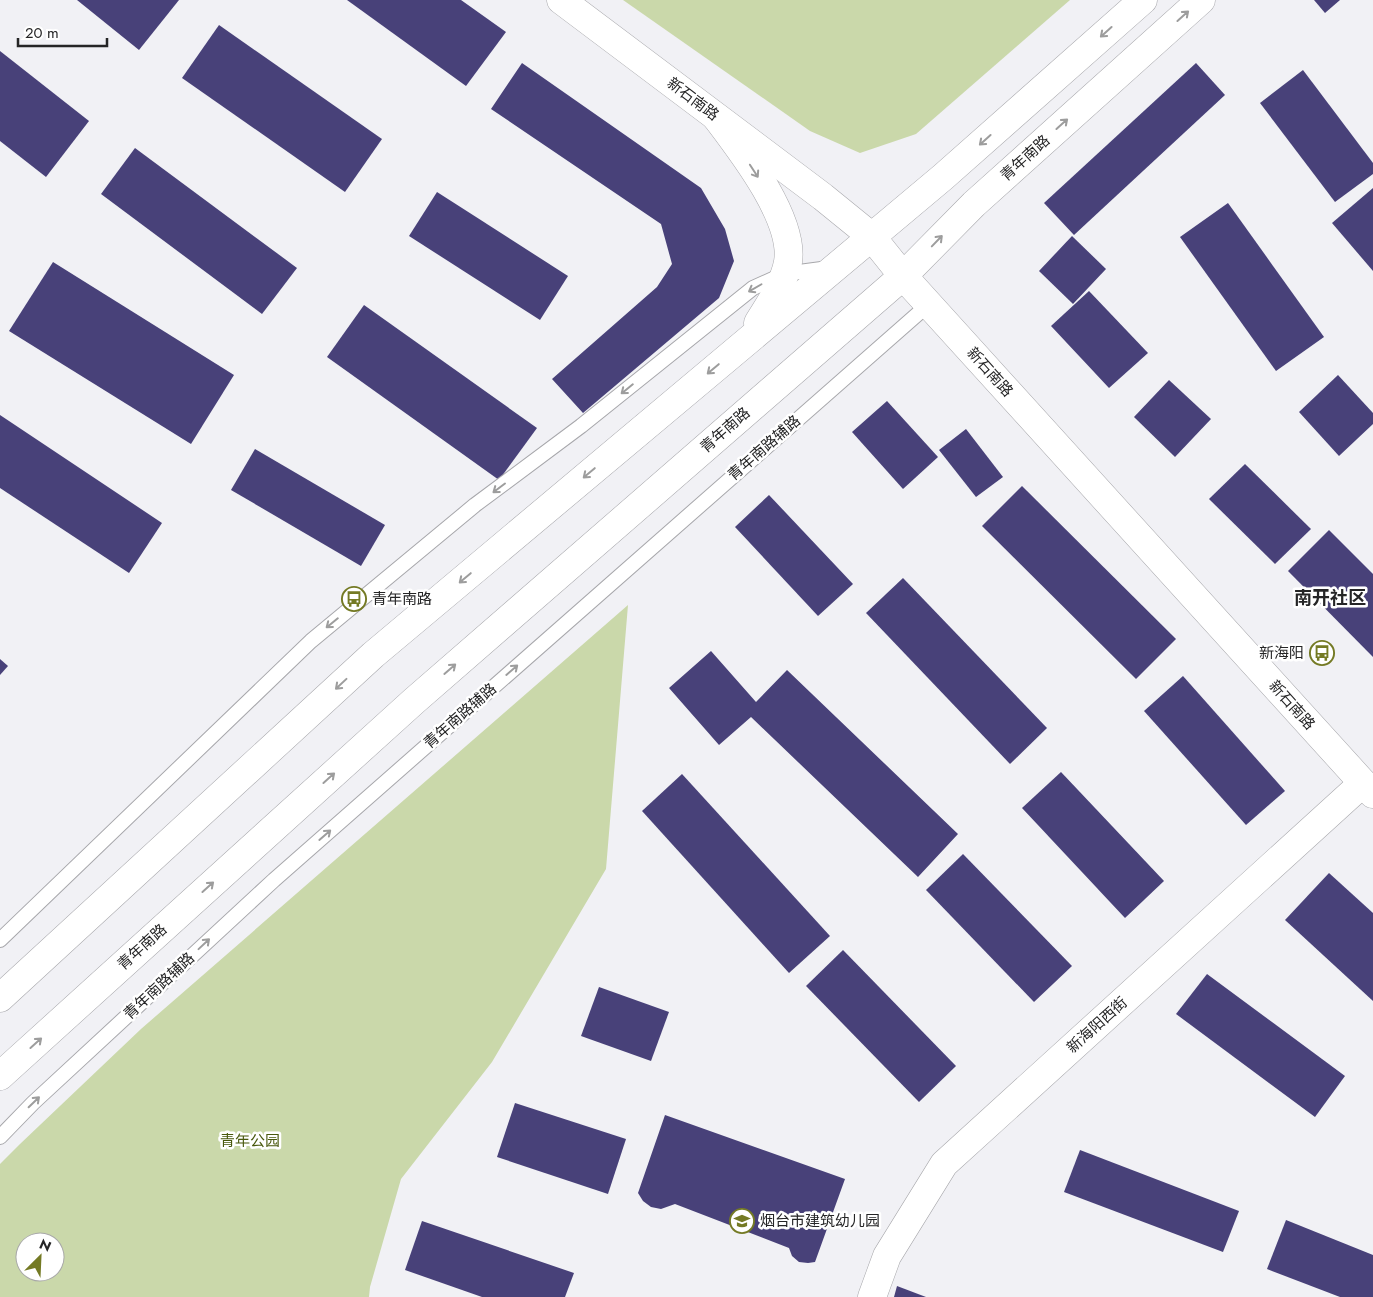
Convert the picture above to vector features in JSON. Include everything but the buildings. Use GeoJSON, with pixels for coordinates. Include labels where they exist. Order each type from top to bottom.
{"type":"FeatureCollection","features":[{"type":"Feature","properties":{"kind":"main road","name":"新石南路"},"geometry":{"type":"LineString","coordinates":[[561,0],[823,197],[871,236],[903,276],[1368,789]]}},
{"type":"Feature","properties":{"kind":"main road"},"geometry":{"type":"LineString","coordinates":[[0,998],[373,655],[943,177],[1143,0]]}},
{"type":"Feature","properties":{"kind":"main road","name":"青年南路"},"geometry":{"type":"LineString","coordinates":[[0,1076],[414,700],[903,276],[974,204],[1200,0]]}},
{"type":"Feature","properties":{"kind":"main road"},"geometry":{"type":"LineString","coordinates":[[716,117],[764,186],[786,233],[788,261],[784,274],[769,305],[746,341]]}},
{"type":"Feature","properties":{"kind":"main road","name":"新海阳西街"},"geometry":{"type":"LineString","coordinates":[[872,1297],[887,1256],[944,1164],[1368,789]]}},
{"type":"Feature","properties":{"kind":"lane"},"geometry":{"type":"LineString","coordinates":[[0,940],[310,641],[476,505],[581,426],[753,288],[784,274],[834,267]]}},
{"type":"Feature","properties":{"kind":"lane","name":"青年南路辅路"},"geometry":{"type":"LineString","coordinates":[[0,1137],[33,1103],[274,880],[929,304]]}},
{"type":"Feature","properties":{"kind":"green space"},"geometry":{"type":"Polygon","coordinates":[[[623,0],[1070,0],[916,134],[860,153],[810,131],[623,0]]]}},
{"type":"Feature","properties":{"kind":"green space","name":"青年公园"},"geometry":{"type":"Polygon","coordinates":[[[628,605],[606,869],[492,1062],[401,1179],[370,1287],[369,1297],[0,1297],[0,1164],[141,1029],[628,605]]]}},
{"type":"Feature","properties":{"kind":"place","name":"青年南路"},"geometry":{"type":"Point","coordinates":[354,599]}},
{"type":"Feature","properties":{"kind":"place","name":"新海阳"},"geometry":{"type":"Point","coordinates":[1322,653]}},
{"type":"Feature","properties":{"kind":"place","name":"烟台市建筑幼儿园"},"geometry":{"type":"Point","coordinates":[742,1221]}},
{"type":"Feature","properties":{"kind":"district","name":"南开社区"},"geometry":{"type":"Point","coordinates":[1330,598]}}]}
